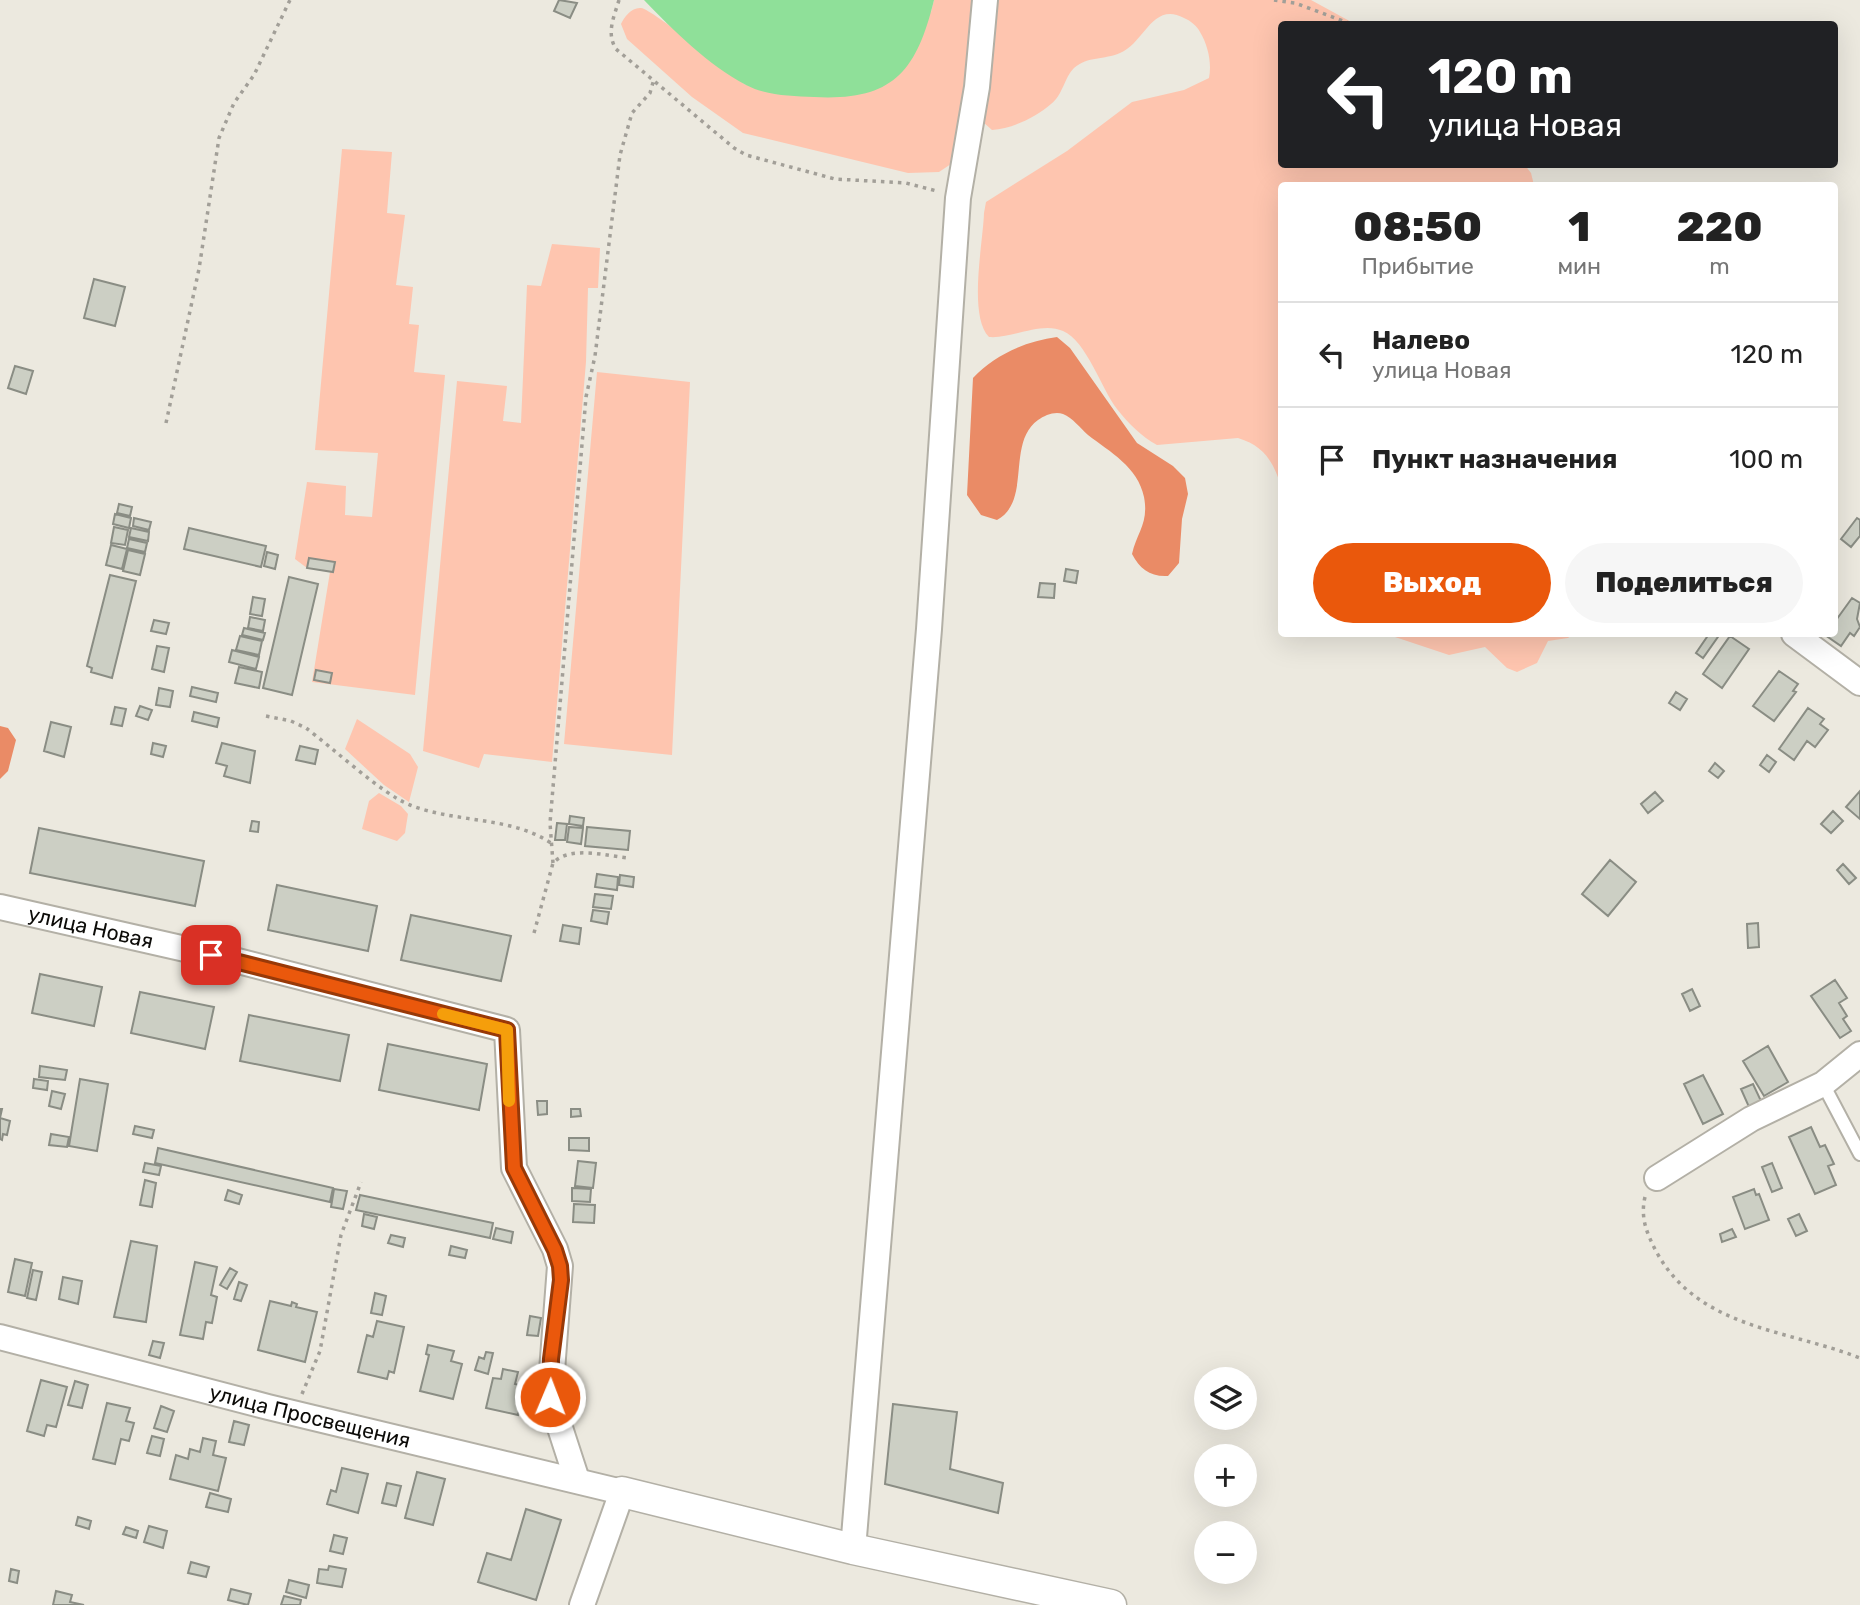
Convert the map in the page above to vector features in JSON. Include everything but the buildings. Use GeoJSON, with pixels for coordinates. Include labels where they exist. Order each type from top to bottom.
{"type":"FeatureCollection","features":[{"type":"Feature","properties":{"kind":"street"},"geometry":{"type":"LineString","coordinates":[[853,1549],[929,629],[958,198],[978,87],[985,0]]}},
{"type":"Feature","properties":{"kind":"street"},"geometry":{"type":"LineString","coordinates":[[1798,637],[1860,683]]}},
{"type":"Feature","properties":{"kind":"street","name":"улица Новая"},"geometry":{"type":"LineString","coordinates":[[0,907],[238,961],[507,1030],[514,1168],[555,1250],[560,1266],[550,1397],[577,1480]]}},
{"type":"Feature","properties":{"kind":"street"},"geometry":{"type":"LineString","coordinates":[[1657,1178],[1751,1119],[1824,1084],[1860,1054]]}},
{"type":"Feature","properties":{"kind":"street","name":"улица Просвещения"},"geometry":{"type":"LineString","coordinates":[[0,1337],[292,1413],[622,1492]]}},
{"type":"Feature","properties":{"kind":"street"},"geometry":{"type":"LineString","coordinates":[[582,1605],[622,1492],[853,1549],[1111,1605]]}},
{"type":"Feature","properties":{"kind":"lane"},"geometry":{"type":"LineString","coordinates":[[1824,1084],[1860,1154]]}},
{"type":"Feature","properties":{"kind":"path"},"geometry":{"type":"LineString","coordinates":[[166,424],[199,269],[219,138],[234,103],[254,75],[290,0]]}},
{"type":"Feature","properties":{"kind":"path"},"geometry":{"type":"LineString","coordinates":[[619,0],[611,40],[616,49],[725,141],[746,155],[835,179],[906,183],[958,198]]}},
{"type":"Feature","properties":{"kind":"path"},"geometry":{"type":"LineString","coordinates":[[1273,0],[1294,3],[1343,21]]}},
{"type":"Feature","properties":{"kind":"path"},"geometry":{"type":"LineString","coordinates":[[534,933],[553,863],[550,823],[562,716],[586,397],[595,356],[620,155],[632,113],[650,93],[653,79]]}},
{"type":"Feature","properties":{"kind":"path"},"geometry":{"type":"LineString","coordinates":[[266,716],[292,721],[306,728],[399,800],[413,806],[531,832],[551,844]]}},
{"type":"Feature","properties":{"kind":"path"},"geometry":{"type":"LineString","coordinates":[[553,863],[560,856],[572,853],[629,858]]}},
{"type":"Feature","properties":{"kind":"path"},"geometry":{"type":"LineString","coordinates":[[1657,1178],[1646,1194],[1642,1213],[1649,1237],[1665,1266],[1685,1291],[1714,1311],[1860,1358]]}},
{"type":"Feature","properties":{"kind":"path"},"geometry":{"type":"LineString","coordinates":[[292,1413],[320,1351],[341,1235],[361,1181]]}},
{"type":"Feature","properties":{"kind":"shaded area"},"geometry":{"type":"Polygon","coordinates":[[[644,0],[934,0],[918,47],[896,78],[881,88],[863,94],[814,97],[779,95],[746,85],[705,57],[644,0]]]}},
{"type":"Feature","properties":{"kind":"shaded area"},"geometry":{"type":"Polygon","coordinates":[[[934,0],[973,0],[957,146],[951,164],[939,172],[908,173],[743,133],[692,97],[627,39],[621,24],[634,9],[649,11],[746,85],[931,12],[934,0]]]}},
{"type":"Feature","properties":{"kind":"shaded area"},"geometry":{"type":"Polygon","coordinates":[[[995,0],[1311,0],[1350,21],[1278,21],[1278,168],[1527,168],[1533,182],[1278,182],[1278,478],[1261,450],[1238,438],[1157,445],[1136,429],[1117,409],[1086,355],[1071,336],[1054,328],[1045,328],[989,337],[979,313],[978,278],[986,202],[1067,151],[1132,102],[1184,90],[1209,78],[1210,60],[1197,28],[1184,18],[1173,14],[1164,15],[1156,19],[1136,41],[1120,53],[1079,64],[1055,100],[1023,122],[992,130],[983,122],[995,0]]]}},
{"type":"Feature","properties":{"kind":"shaded area"},"geometry":{"type":"Polygon","coordinates":[[[342,149],[392,152],[387,213],[405,215],[396,285],[413,287],[409,324],[419,325],[414,372],[445,375],[415,695],[312,682],[330,572],[307,568],[295,559],[307,482],[346,486],[345,515],[372,517],[378,453],[315,450],[342,149]]]}},
{"type":"Feature","properties":{"kind":"shaded area"},"geometry":{"type":"Polygon","coordinates":[[[552,244],[600,248],[598,288],[588,288],[586,362],[552,762],[484,754],[479,768],[423,751],[457,381],[507,386],[503,421],[521,423],[527,285],[541,286],[552,244]]]}},
{"type":"Feature","properties":{"kind":"shaded area"},"geometry":{"type":"Polygon","coordinates":[[[1057,337],[1070,348],[1137,443],[1173,466],[1185,478],[1188,494],[1182,519],[1179,563],[1168,576],[1146,571],[1132,554],[1145,514],[1144,497],[1136,477],[1122,461],[1063,414],[1053,413],[1044,417],[1028,430],[1020,457],[1014,500],[997,520],[981,515],[967,495],[973,378],[991,362],[1011,350],[1057,337]]]}},
{"type":"Feature","properties":{"kind":"shaded area"},"geometry":{"type":"Polygon","coordinates":[[[597,372],[690,382],[672,755],[564,744],[597,372]]]}},
{"type":"Feature","properties":{"kind":"shaded area"},"geometry":{"type":"Polygon","coordinates":[[[1395,637],[1569,637],[1548,641],[1537,663],[1517,672],[1507,668],[1485,647],[1449,655],[1395,637]]]}},
{"type":"Feature","properties":{"kind":"shaded area"},"geometry":{"type":"Polygon","coordinates":[[[357,719],[410,754],[418,767],[409,802],[384,785],[345,749],[357,719]]]}},
{"type":"Feature","properties":{"kind":"shaded area"},"geometry":{"type":"Polygon","coordinates":[[[0,726],[8,728],[16,740],[8,771],[0,779],[0,726]]]}},
{"type":"Feature","properties":{"kind":"shaded area"},"geometry":{"type":"Polygon","coordinates":[[[379,793],[401,806],[408,814],[405,833],[397,841],[362,829],[369,801],[379,793]]]}},
{"type":"Feature","properties":{"kind":"slow traffic"},"geometry":{"type":"LineString","coordinates":[[443,1014],[507,1030],[509,1101]]}},
{"type":"Feature","properties":{"kind":"route"},"geometry":{"type":"LineString","coordinates":[[211,955],[507,1030],[511,1153],[514,1168],[520,1185],[555,1250],[560,1266],[550,1397]]}}]}
